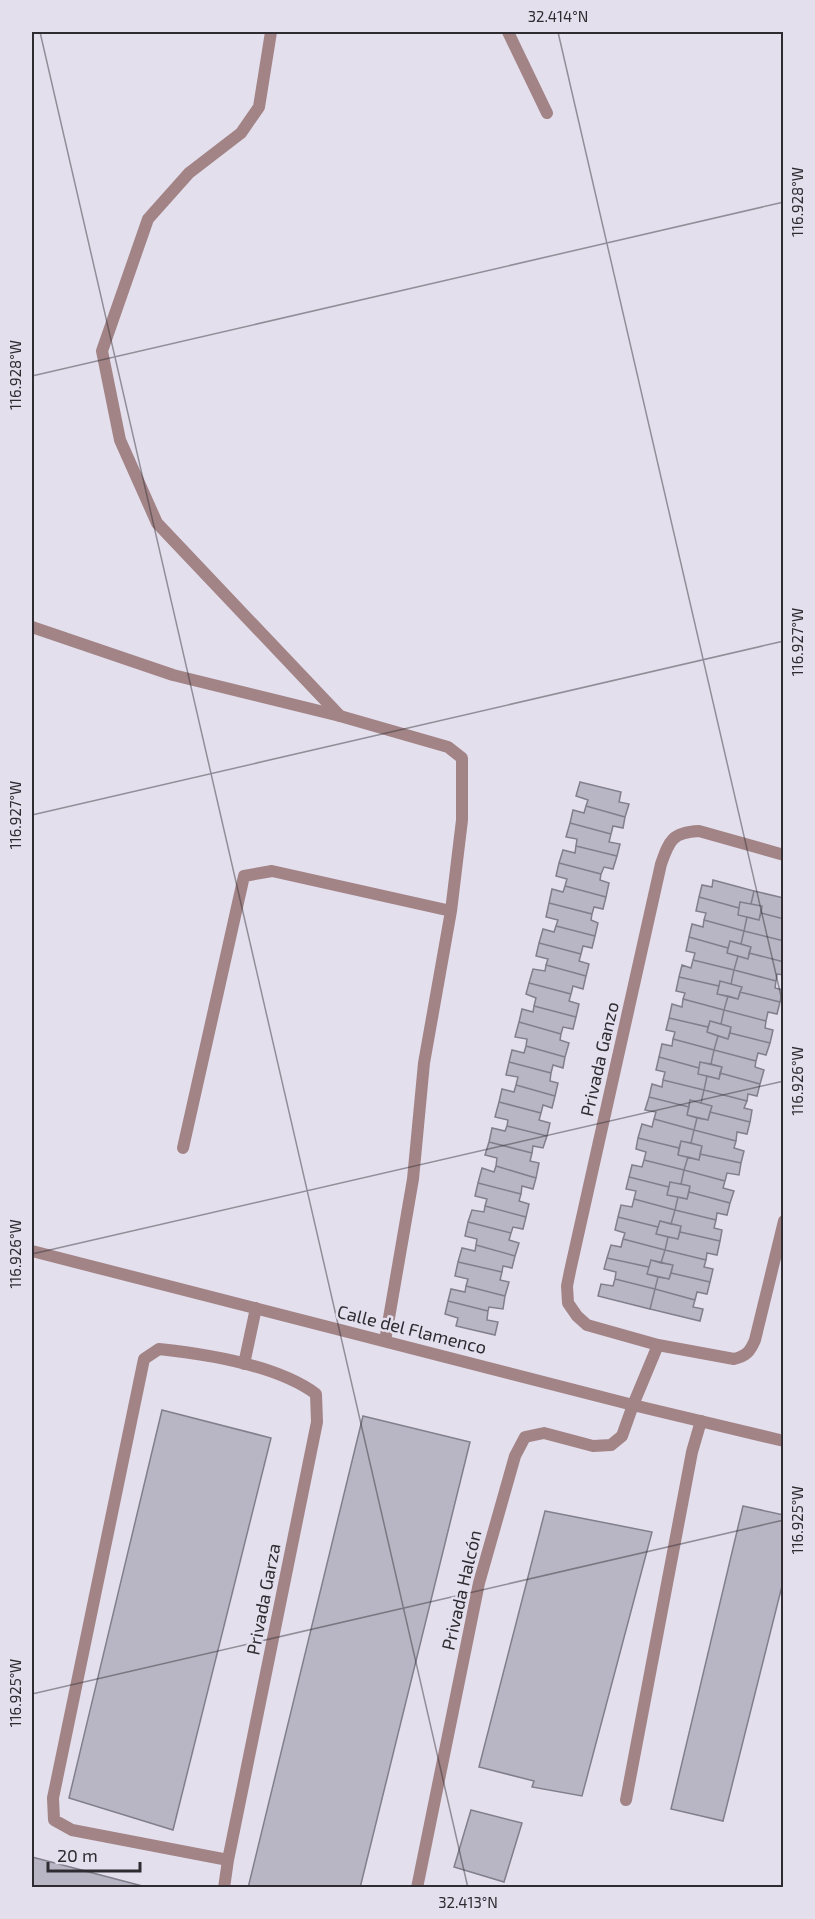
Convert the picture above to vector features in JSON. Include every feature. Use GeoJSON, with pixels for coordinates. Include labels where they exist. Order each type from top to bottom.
{"type":"FeatureCollection","features":[{"type":"Feature","properties":{"kind":"street"},"geometry":{"type":"LineString","coordinates":[[271,32],[259,107],[241,133],[189,173],[148,219],[102,351],[120,440],[157,523],[340,716]]}},
{"type":"Feature","properties":{"kind":"street"},"geometry":{"type":"LineString","coordinates":[[508,32],[547,113]]}},
{"type":"Feature","properties":{"kind":"street"},"geometry":{"type":"LineString","coordinates":[[32,627],[173,675],[340,716],[448,747],[462,758],[462,820],[451,911],[424,1063],[413,1179],[385,1341]]}},
{"type":"Feature","properties":{"kind":"street","name":"Privada Ganzo"},"geometry":{"type":"LineString","coordinates":[[783,855],[699,831],[689,831],[678,835],[667,844],[567,1286],[568,1303],[587,1325],[658,1345],[734,1359],[744,1356],[751,1350],[755,1340],[783,1221]]}},
{"type":"Feature","properties":{"kind":"street"},"geometry":{"type":"LineString","coordinates":[[183,1148],[244,876],[272,871],[451,911]]}},
{"type":"Feature","properties":{"kind":"street","name":"Calle del Flamenco"},"geometry":{"type":"LineString","coordinates":[[32,1251],[633,1405],[783,1441]]}},
{"type":"Feature","properties":{"kind":"street"},"geometry":{"type":"LineString","coordinates":[[244,1364],[256,1308]]}},
{"type":"Feature","properties":{"kind":"street"},"geometry":{"type":"LineString","coordinates":[[633,1405],[658,1345]]}},
{"type":"Feature","properties":{"kind":"street","name":"Privada Garza"},"geometry":{"type":"LineString","coordinates":[[224,1887],[317,1422],[316,1394],[301,1383],[244,1364],[159,1349],[144,1359],[53,1798],[54,1820],[72,1830],[228,1860]]}},
{"type":"Feature","properties":{"kind":"street","name":"Privada Halcón"},"geometry":{"type":"LineString","coordinates":[[417,1887],[478,1583],[515,1456],[525,1437],[544,1434],[593,1446],[611,1445],[622,1436],[633,1405]]}},
{"type":"Feature","properties":{"kind":"street"},"geometry":{"type":"LineString","coordinates":[[626,1800],[692,1452],[701,1421]]}},
{"type":"Feature","properties":{"kind":"building"},"geometry":{"type":"Polygon","coordinates":[[[580,782],[621,792],[619,802],[629,804],[625,817],[586,806],[588,800],[576,796],[580,782]]]}},
{"type":"Feature","properties":{"kind":"building"},"geometry":{"type":"Polygon","coordinates":[[[586,806],[625,817],[623,828],[613,826],[611,834],[570,823],[573,810],[584,813],[586,806]]]}},
{"type":"Feature","properties":{"kind":"building"},"geometry":{"type":"Polygon","coordinates":[[[570,823],[611,834],[609,842],[620,844],[617,856],[576,846],[577,839],[566,837],[570,823]]]}},
{"type":"Feature","properties":{"kind":"building"},"geometry":{"type":"Polygon","coordinates":[[[576,846],[617,856],[613,869],[604,867],[601,874],[559,863],[563,850],[575,853],[576,846]]]}},
{"type":"Feature","properties":{"kind":"building"},"geometry":{"type":"Polygon","coordinates":[[[559,863],[601,874],[600,880],[609,883],[606,897],[565,886],[567,879],[556,876],[559,863]]]}},
{"type":"Feature","properties":{"kind":"building"},"geometry":{"type":"Polygon","coordinates":[[[713,880],[754,891],[751,904],[740,902],[739,908],[699,897],[702,885],[712,887],[713,880]]]}},
{"type":"Feature","properties":{"kind":"building"},"geometry":{"type":"Polygon","coordinates":[[[565,886],[606,897],[603,909],[594,907],[592,914],[549,903],[552,889],[563,892],[565,886]]]}},
{"type":"Feature","properties":{"kind":"building"},"geometry":{"type":"Polygon","coordinates":[[[754,891],[784,898],[784,919],[761,913],[762,906],[751,904],[754,891]]]}},
{"type":"Feature","properties":{"kind":"building"},"geometry":{"type":"Polygon","coordinates":[[[699,897],[739,908],[738,915],[747,917],[744,931],[704,920],[706,913],[696,911],[699,897]]]}},
{"type":"Feature","properties":{"kind":"building"},"geometry":{"type":"Polygon","coordinates":[[[740,902],[762,906],[759,920],[738,915],[740,902]]]}},
{"type":"Feature","properties":{"kind":"building"},"geometry":{"type":"Polygon","coordinates":[[[549,903],[592,914],[591,920],[598,923],[595,936],[556,926],[558,920],[546,917],[549,903]]]}},
{"type":"Feature","properties":{"kind":"building"},"geometry":{"type":"Polygon","coordinates":[[[761,913],[784,919],[784,941],[744,931],[747,917],[759,920],[761,913]]]}},
{"type":"Feature","properties":{"kind":"building"},"geometry":{"type":"Polygon","coordinates":[[[704,920],[744,931],[741,944],[730,941],[728,948],[689,937],[692,924],[703,927],[704,920]]]}},
{"type":"Feature","properties":{"kind":"building"},"geometry":{"type":"Polygon","coordinates":[[[556,926],[595,936],[592,948],[583,946],[581,954],[539,943],[543,929],[554,932],[556,926]]]}},
{"type":"Feature","properties":{"kind":"building"},"geometry":{"type":"Polygon","coordinates":[[[744,931],[784,941],[784,962],[749,953],[751,947],[741,944],[744,931]]]}},
{"type":"Feature","properties":{"kind":"building"},"geometry":{"type":"Polygon","coordinates":[[[689,937],[728,948],[727,953],[738,956],[734,970],[693,960],[695,953],[686,951],[689,937]]]}},
{"type":"Feature","properties":{"kind":"building"},"geometry":{"type":"Polygon","coordinates":[[[730,941],[751,947],[748,959],[727,953],[730,941]]]}},
{"type":"Feature","properties":{"kind":"building"},"geometry":{"type":"Polygon","coordinates":[[[539,943],[581,954],[579,961],[589,964],[586,976],[546,965],[548,959],[536,956],[539,943]]]}},
{"type":"Feature","properties":{"kind":"building"},"geometry":{"type":"Polygon","coordinates":[[[749,953],[784,962],[784,975],[777,974],[776,981],[734,970],[738,956],[748,959],[749,953]]]}},
{"type":"Feature","properties":{"kind":"building"},"geometry":{"type":"Polygon","coordinates":[[[693,960],[734,970],[731,984],[720,981],[719,986],[679,977],[682,965],[691,968],[693,960]]]}},
{"type":"Feature","properties":{"kind":"building"},"geometry":{"type":"Polygon","coordinates":[[[546,965],[586,976],[583,989],[573,986],[571,994],[529,983],[533,969],[545,971],[546,965]]]}},
{"type":"Feature","properties":{"kind":"building"},"geometry":{"type":"Polygon","coordinates":[[[734,970],[776,981],[775,988],[783,990],[780,1002],[740,992],[742,987],[731,984],[734,970]]]}},
{"type":"Feature","properties":{"kind":"building"},"geometry":{"type":"Polygon","coordinates":[[[679,977],[719,986],[717,994],[728,996],[724,1010],[683,999],[685,993],[676,991],[679,977]]]}},
{"type":"Feature","properties":{"kind":"building"},"geometry":{"type":"Polygon","coordinates":[[[720,981],[742,987],[738,999],[717,994],[720,981]]]}},
{"type":"Feature","properties":{"kind":"building"},"geometry":{"type":"Polygon","coordinates":[[[529,983],[571,994],[569,1001],[579,1004],[576,1017],[534,1006],[536,998],[526,994],[529,983]]]}},
{"type":"Feature","properties":{"kind":"building"},"geometry":{"type":"Polygon","coordinates":[[[740,992],[780,1002],[777,1014],[768,1012],[766,1021],[724,1010],[728,996],[738,999],[740,992]]]}},
{"type":"Feature","properties":{"kind":"building"},"geometry":{"type":"Polygon","coordinates":[[[683,999],[724,1010],[721,1024],[710,1021],[708,1027],[669,1018],[672,1004],[682,1007],[683,999]]]}},
{"type":"Feature","properties":{"kind":"building"},"geometry":{"type":"Polygon","coordinates":[[[534,1006],[576,1017],[573,1029],[563,1027],[561,1034],[519,1022],[522,1009],[533,1012],[534,1006]]]}},
{"type":"Feature","properties":{"kind":"building"},"geometry":{"type":"Polygon","coordinates":[[[724,1010],[766,1021],[765,1028],[773,1030],[770,1043],[730,1033],[731,1027],[721,1024],[724,1010]]]}},
{"type":"Feature","properties":{"kind":"building"},"geometry":{"type":"Polygon","coordinates":[[[669,1018],[708,1027],[707,1032],[718,1036],[714,1050],[673,1039],[675,1032],[666,1030],[669,1018]]]}},
{"type":"Feature","properties":{"kind":"building"},"geometry":{"type":"Polygon","coordinates":[[[710,1021],[731,1027],[728,1039],[707,1032],[710,1021]]]}},
{"type":"Feature","properties":{"kind":"building"},"geometry":{"type":"Polygon","coordinates":[[[519,1022],[561,1034],[560,1040],[569,1043],[565,1057],[526,1046],[527,1039],[515,1037],[519,1022]]]}},
{"type":"Feature","properties":{"kind":"building"},"geometry":{"type":"Polygon","coordinates":[[[730,1033],[770,1043],[766,1055],[758,1053],[756,1061],[714,1050],[718,1036],[728,1039],[730,1033]]]}},
{"type":"Feature","properties":{"kind":"building"},"geometry":{"type":"Polygon","coordinates":[[[673,1039],[714,1050],[711,1064],[700,1062],[699,1068],[659,1057],[662,1044],[672,1046],[673,1039]]]}},
{"type":"Feature","properties":{"kind":"building"},"geometry":{"type":"Polygon","coordinates":[[[526,1046],[565,1057],[563,1068],[553,1065],[551,1073],[509,1062],[512,1050],[524,1053],[526,1046]]]}},
{"type":"Feature","properties":{"kind":"building"},"geometry":{"type":"Polygon","coordinates":[[[714,1050],[756,1061],[755,1067],[764,1070],[760,1084],[720,1073],[722,1067],[711,1064],[714,1050]]]}},
{"type":"Feature","properties":{"kind":"building"},"geometry":{"type":"Polygon","coordinates":[[[659,1057],[699,1068],[698,1074],[707,1076],[704,1090],[663,1080],[665,1072],[656,1070],[659,1057]]]}},
{"type":"Feature","properties":{"kind":"building"},"geometry":{"type":"Polygon","coordinates":[[[509,1062],[551,1073],[550,1081],[558,1083],[555,1096],[516,1085],[518,1077],[506,1075],[509,1062]]]}},
{"type":"Feature","properties":{"kind":"building"},"geometry":{"type":"Polygon","coordinates":[[[700,1062],[722,1067],[719,1079],[698,1074],[700,1062]]]}},
{"type":"Feature","properties":{"kind":"building"},"geometry":{"type":"Polygon","coordinates":[[[720,1073],[760,1084],[757,1096],[748,1094],[747,1101],[704,1090],[707,1076],[719,1079],[720,1073]]]}},
{"type":"Feature","properties":{"kind":"building"},"geometry":{"type":"Polygon","coordinates":[[[663,1080],[704,1090],[701,1103],[690,1100],[689,1107],[649,1097],[652,1084],[662,1087],[663,1080]]]}},
{"type":"Feature","properties":{"kind":"building"},"geometry":{"type":"Polygon","coordinates":[[[516,1085],[555,1096],[552,1108],[543,1105],[541,1113],[499,1102],[502,1089],[514,1092],[516,1085]]]}},
{"type":"Feature","properties":{"kind":"building"},"geometry":{"type":"Polygon","coordinates":[[[704,1090],[747,1101],[744,1108],[752,1110],[750,1122],[710,1112],[712,1106],[701,1103],[704,1090]]]}},
{"type":"Feature","properties":{"kind":"building"},"geometry":{"type":"Polygon","coordinates":[[[649,1097],[689,1107],[687,1115],[697,1118],[694,1130],[654,1119],[656,1112],[645,1110],[649,1097]]]}},
{"type":"Feature","properties":{"kind":"building"},"geometry":{"type":"Polygon","coordinates":[[[690,1100],[712,1106],[708,1120],[687,1115],[690,1100]]]}},
{"type":"Feature","properties":{"kind":"building"},"geometry":{"type":"Polygon","coordinates":[[[499,1102],[541,1113],[539,1120],[550,1123],[547,1136],[507,1126],[508,1120],[495,1117],[499,1102]]]}},
{"type":"Feature","properties":{"kind":"building"},"geometry":{"type":"Polygon","coordinates":[[[710,1112],[750,1122],[747,1134],[737,1132],[736,1141],[694,1130],[697,1118],[708,1120],[710,1112]]]}},
{"type":"Feature","properties":{"kind":"building"},"geometry":{"type":"Polygon","coordinates":[[[654,1119],[694,1130],[691,1143],[681,1141],[679,1148],[638,1138],[642,1124],[652,1127],[654,1119]]]}},
{"type":"Feature","properties":{"kind":"building"},"geometry":{"type":"Polygon","coordinates":[[[507,1126],[547,1136],[543,1148],[533,1146],[532,1153],[489,1142],[492,1128],[505,1131],[507,1126]]]}},
{"type":"Feature","properties":{"kind":"building"},"geometry":{"type":"Polygon","coordinates":[[[694,1130],[736,1141],[734,1148],[744,1151],[741,1163],[700,1154],[702,1146],[691,1143],[694,1130]]]}},
{"type":"Feature","properties":{"kind":"building"},"geometry":{"type":"Polygon","coordinates":[[[638,1138],[679,1148],[678,1155],[688,1157],[684,1170],[644,1160],[646,1152],[636,1149],[638,1138]]]}},
{"type":"Feature","properties":{"kind":"building"},"geometry":{"type":"Polygon","coordinates":[[[681,1141],[702,1146],[699,1160],[678,1155],[681,1141]]]}},
{"type":"Feature","properties":{"kind":"building"},"geometry":{"type":"Polygon","coordinates":[[[489,1142],[532,1153],[530,1161],[539,1163],[536,1178],[496,1166],[497,1158],[485,1155],[489,1142]]]}},
{"type":"Feature","properties":{"kind":"building"},"geometry":{"type":"Polygon","coordinates":[[[700,1154],[741,1163],[739,1175],[727,1173],[725,1181],[684,1170],[688,1157],[699,1160],[700,1154]]]}},
{"type":"Feature","properties":{"kind":"building"},"geometry":{"type":"Polygon","coordinates":[[[644,1160],[684,1170],[681,1184],[670,1182],[669,1187],[629,1177],[632,1165],[642,1167],[644,1160]]]}},
{"type":"Feature","properties":{"kind":"building"},"geometry":{"type":"Polygon","coordinates":[[[496,1166],[536,1178],[533,1189],[522,1186],[521,1194],[478,1183],[482,1168],[494,1172],[496,1166]]]}},
{"type":"Feature","properties":{"kind":"building"},"geometry":{"type":"Polygon","coordinates":[[[684,1170],[725,1181],[723,1188],[734,1191],[730,1203],[689,1192],[690,1186],[681,1184],[684,1170]]]}},
{"type":"Feature","properties":{"kind":"building"},"geometry":{"type":"Polygon","coordinates":[[[629,1177],[669,1187],[667,1195],[678,1197],[675,1210],[634,1199],[636,1191],[626,1189],[629,1177]]]}},
{"type":"Feature","properties":{"kind":"building"},"geometry":{"type":"Polygon","coordinates":[[[670,1182],[690,1186],[687,1199],[667,1195],[670,1182]]]}},
{"type":"Feature","properties":{"kind":"building"},"geometry":{"type":"Polygon","coordinates":[[[478,1183],[521,1194],[519,1201],[529,1204],[526,1217],[485,1206],[487,1199],[475,1196],[478,1183]]]}},
{"type":"Feature","properties":{"kind":"building"},"geometry":{"type":"Polygon","coordinates":[[[689,1192],[730,1203],[727,1215],[717,1213],[716,1220],[675,1210],[678,1197],[687,1199],[689,1192]]]}},
{"type":"Feature","properties":{"kind":"building"},"geometry":{"type":"Polygon","coordinates":[[[634,1199],[675,1210],[671,1224],[660,1221],[658,1227],[618,1217],[621,1205],[632,1207],[634,1199]]]}},
{"type":"Feature","properties":{"kind":"building"},"geometry":{"type":"Polygon","coordinates":[[[485,1206],[526,1217],[523,1229],[513,1227],[511,1233],[468,1222],[472,1210],[484,1212],[485,1206]]]}},
{"type":"Feature","properties":{"kind":"building"},"geometry":{"type":"Polygon","coordinates":[[[675,1210],[716,1220],[714,1228],[722,1230],[720,1241],[680,1232],[681,1226],[671,1224],[675,1210]]]}},
{"type":"Feature","properties":{"kind":"building"},"geometry":{"type":"Polygon","coordinates":[[[618,1217],[658,1227],[656,1234],[668,1237],[665,1250],[623,1239],[625,1233],[615,1230],[618,1217]]]}},
{"type":"Feature","properties":{"kind":"building"},"geometry":{"type":"Polygon","coordinates":[[[660,1221],[681,1226],[678,1239],[656,1234],[660,1221]]]}},
{"type":"Feature","properties":{"kind":"building"},"geometry":{"type":"Polygon","coordinates":[[[468,1222],[511,1233],[509,1240],[519,1243],[515,1256],[476,1245],[477,1239],[465,1236],[468,1222]]]}},
{"type":"Feature","properties":{"kind":"building"},"geometry":{"type":"Polygon","coordinates":[[[680,1232],[720,1241],[717,1255],[707,1253],[706,1260],[665,1250],[668,1237],[678,1239],[680,1232]]]}},
{"type":"Feature","properties":{"kind":"building"},"geometry":{"type":"Polygon","coordinates":[[[623,1239],[665,1250],[661,1263],[651,1260],[649,1267],[607,1258],[611,1245],[621,1247],[623,1239]]]}},
{"type":"Feature","properties":{"kind":"building"},"geometry":{"type":"Polygon","coordinates":[[[476,1245],[515,1256],[512,1268],[503,1266],[502,1272],[458,1262],[462,1248],[475,1251],[476,1245]]]}},
{"type":"Feature","properties":{"kind":"building"},"geometry":{"type":"Polygon","coordinates":[[[665,1250],[706,1260],[704,1267],[713,1269],[710,1282],[671,1273],[673,1265],[661,1263],[665,1250]]]}},
{"type":"Feature","properties":{"kind":"building"},"geometry":{"type":"Polygon","coordinates":[[[607,1258],[649,1267],[647,1274],[658,1277],[655,1289],[615,1279],[616,1272],[604,1269],[607,1258]]]}},
{"type":"Feature","properties":{"kind":"building"},"geometry":{"type":"Polygon","coordinates":[[[651,1260],[673,1265],[669,1279],[647,1274],[651,1260]]]}},
{"type":"Feature","properties":{"kind":"building"},"geometry":{"type":"Polygon","coordinates":[[[458,1262],[502,1272],[500,1280],[509,1282],[505,1296],[466,1286],[468,1279],[455,1276],[458,1262]]]}},
{"type":"Feature","properties":{"kind":"building"},"geometry":{"type":"Polygon","coordinates":[[[671,1273],[710,1282],[707,1294],[697,1292],[695,1300],[655,1289],[658,1277],[669,1279],[671,1273]]]}},
{"type":"Feature","properties":{"kind":"building"},"geometry":{"type":"Polygon","coordinates":[[[615,1279],[655,1289],[650,1309],[598,1296],[601,1284],[613,1286],[615,1279]]]}},
{"type":"Feature","properties":{"kind":"building"},"geometry":{"type":"Polygon","coordinates":[[[466,1286],[505,1296],[503,1309],[489,1307],[488,1311],[448,1301],[451,1289],[465,1292],[466,1286]]]}},
{"type":"Feature","properties":{"kind":"building"},"geometry":{"type":"Polygon","coordinates":[[[655,1289],[695,1300],[693,1307],[703,1309],[700,1321],[650,1309],[655,1289]]]}},
{"type":"Feature","properties":{"kind":"building"},"geometry":{"type":"Polygon","coordinates":[[[448,1301],[488,1311],[487,1320],[498,1322],[495,1335],[456,1326],[458,1318],[445,1314],[448,1301]]]}},
{"type":"Feature","properties":{"kind":"building"},"geometry":{"type":"Polygon","coordinates":[[[162,1410],[271,1438],[173,1830],[69,1798],[162,1410]]]}},
{"type":"Feature","properties":{"kind":"building"},"geometry":{"type":"Polygon","coordinates":[[[363,1416],[470,1442],[360,1888],[248,1888],[363,1416]]]}},
{"type":"Feature","properties":{"kind":"building"},"geometry":{"type":"Polygon","coordinates":[[[743,1506],[784,1515],[784,1578],[723,1821],[671,1809],[743,1506]]]}},
{"type":"Feature","properties":{"kind":"building"},"geometry":{"type":"Polygon","coordinates":[[[545,1511],[652,1532],[582,1796],[532,1787],[534,1781],[479,1767],[545,1511]]]}},
{"type":"Feature","properties":{"kind":"building"},"geometry":{"type":"Polygon","coordinates":[[[471,1810],[522,1823],[504,1882],[454,1867],[471,1810]]]}},
{"type":"Feature","properties":{"kind":"building"},"geometry":{"type":"Polygon","coordinates":[[[32,1857],[150,1888],[32,1888],[32,1857]]]}}]}
